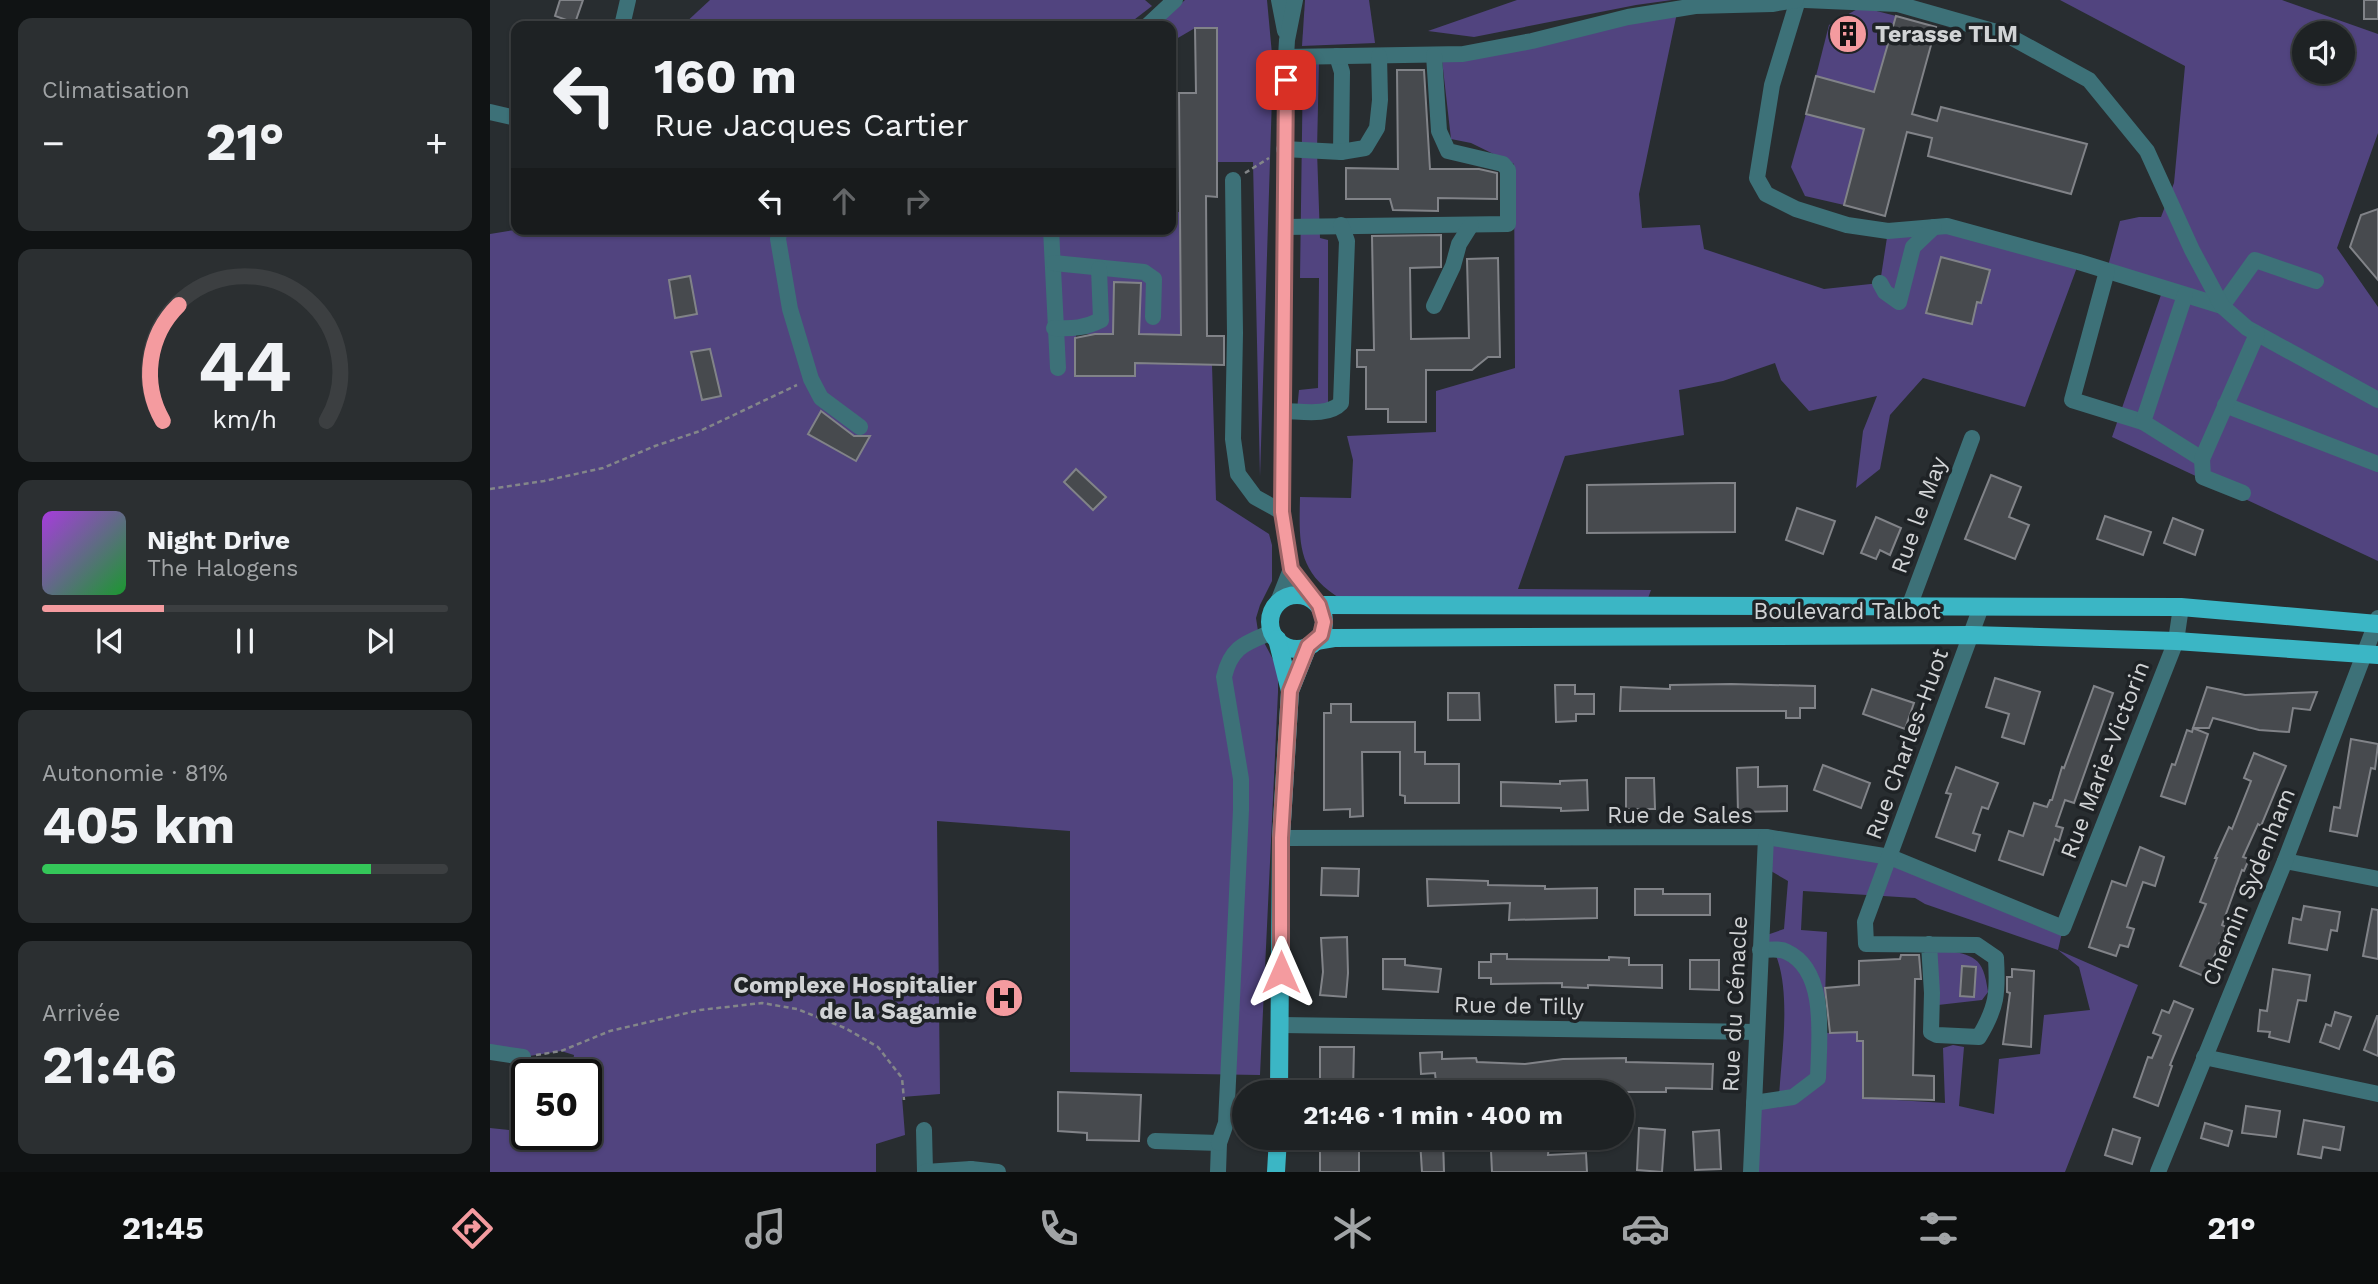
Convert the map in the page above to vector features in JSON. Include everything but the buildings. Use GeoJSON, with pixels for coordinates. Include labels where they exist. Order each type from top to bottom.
{"type":"FeatureCollection","features":[{"type":"Feature","properties":{"kind":"main road"},"geometry":{"type":"LineString","coordinates":[[1279,1080],[1281,838],[1290,691],[1270,620],[1279,602],[1296,594],[1316,602],[1324,622],[1321,635],[1312,644],[1290,691]]}},
{"type":"Feature","properties":{"kind":"main road","name":"Boulevard Talbot"},"geometry":{"type":"LineString","coordinates":[[1316,602],[2181,607],[2377,622]]}},
{"type":"Feature","properties":{"kind":"main road","name":"Boulevard Talbot"},"geometry":{"type":"LineString","coordinates":[[1312,644],[1334,638],[1971,635],[2176,641],[2372,654]]}},
{"type":"Feature","properties":{"kind":"main road"},"geometry":{"type":"LineString","coordinates":[[1275,636],[1290,648],[1312,644]]}},
{"type":"Feature","properties":{"kind":"main road"},"geometry":{"type":"LineString","coordinates":[[1276,1172],[1277,1150]]}},
{"type":"Feature","properties":{"kind":"street"},"geometry":{"type":"LineString","coordinates":[[623,21],[628,0]]}},
{"type":"Feature","properties":{"kind":"street"},"geometry":{"type":"LineString","coordinates":[[1152,21],[1175,0]]}},
{"type":"Feature","properties":{"kind":"street"},"geometry":{"type":"LineString","coordinates":[[1279,0],[1287,40]]}},
{"type":"Feature","properties":{"kind":"street"},"geometry":{"type":"LineString","coordinates":[[1295,0],[1286,58],[1282,512],[1291,569],[1316,602]]}},
{"type":"Feature","properties":{"kind":"street"},"geometry":{"type":"LineString","coordinates":[[1286,58],[1463,54],[1532,41],[1628,17],[1695,6],[1772,5],[1797,0],[1772,85],[1757,178],[1766,194],[1796,209],[1847,225],[1888,231],[1947,226],[2222,306]]}},
{"type":"Feature","properties":{"kind":"street"},"geometry":{"type":"LineString","coordinates":[[1805,0],[1898,4],[2007,36],[2089,80],[2147,151],[2192,250],[2222,306],[2247,328],[2378,400]]}},
{"type":"Feature","properties":{"kind":"street"},"geometry":{"type":"LineString","coordinates":[[1284,149],[1341,152],[1365,148],[1377,128],[1380,100],[1379,55]]}},
{"type":"Feature","properties":{"kind":"street"},"geometry":{"type":"LineString","coordinates":[[1284,227],[1508,224],[1508,170],[1503,164],[1448,150],[1439,131],[1434,55]]}},
{"type":"Feature","properties":{"kind":"street"},"geometry":{"type":"LineString","coordinates":[[1337,56],[1342,72],[1341,152]]}},
{"type":"Feature","properties":{"kind":"street"},"geometry":{"type":"LineString","coordinates":[[490,112],[511,117]]}},
{"type":"Feature","properties":{"kind":"street"},"geometry":{"type":"LineString","coordinates":[[1233,180],[1233,439],[1236,463],[1238,474],[1255,497],[1282,512]]}},
{"type":"Feature","properties":{"kind":"street"},"geometry":{"type":"LineString","coordinates":[[1283,411],[1326,411],[1341,403],[1347,241],[1341,225]]}},
{"type":"Feature","properties":{"kind":"street"},"geometry":{"type":"LineString","coordinates":[[1434,306],[1453,266],[1459,244],[1471,225]]}},
{"type":"Feature","properties":{"kind":"street"},"geometry":{"type":"LineString","coordinates":[[1880,283],[1885,292],[1899,302],[1913,247],[1934,227]]}},
{"type":"Feature","properties":{"kind":"street"},"geometry":{"type":"LineString","coordinates":[[779,235],[790,309],[811,379],[821,398],[860,427]]}},
{"type":"Feature","properties":{"kind":"street"},"geometry":{"type":"LineString","coordinates":[[1052,235],[1058,368]]}},
{"type":"Feature","properties":{"kind":"street"},"geometry":{"type":"LineString","coordinates":[[2222,306],[2255,260],[2316,281]]}},
{"type":"Feature","properties":{"kind":"street"},"geometry":{"type":"LineString","coordinates":[[1054,264],[1144,272],[1154,279],[1153,317]]}},
{"type":"Feature","properties":{"kind":"street"},"geometry":{"type":"LineString","coordinates":[[1054,328],[1073,329],[1101,320],[1100,269]]}},
{"type":"Feature","properties":{"kind":"street"},"geometry":{"type":"LineString","coordinates":[[2107,271],[2072,400],[2143,422],[2202,459]]}},
{"type":"Feature","properties":{"kind":"street"},"geometry":{"type":"LineString","coordinates":[[2143,422],[2185,295]]}},
{"type":"Feature","properties":{"kind":"street"},"geometry":{"type":"LineString","coordinates":[[2243,493],[2203,477],[2202,459],[2257,334]]}},
{"type":"Feature","properties":{"kind":"street"},"geometry":{"type":"LineString","coordinates":[[2225,405],[2378,464]]}},
{"type":"Feature","properties":{"kind":"street","name":"Rue le May"},"geometry":{"type":"LineString","coordinates":[[1909,607],[1972,438]]}},
{"type":"Feature","properties":{"kind":"street"},"geometry":{"type":"LineString","coordinates":[[1279,602],[1291,569]]}},
{"type":"Feature","properties":{"kind":"street","name":"Rue Charles-Huot"},"geometry":{"type":"LineString","coordinates":[[1929,944],[1866,944],[1865,922],[1981,607]]}},
{"type":"Feature","properties":{"kind":"street","name":"Rue Marie-Victorin"},"geometry":{"type":"LineString","coordinates":[[2063,928],[2176,641],[2181,607]]}},
{"type":"Feature","properties":{"kind":"street","name":"Chemin Sydenham"},"geometry":{"type":"LineString","coordinates":[[2158,1172],[2372,654],[2377,622]]}},
{"type":"Feature","properties":{"kind":"street"},"geometry":{"type":"LineString","coordinates":[[1218,1172],[1219,1143],[1226,1122],[1241,810],[1241,779],[1224,677],[1228,660],[1246,643],[1275,636]]}},
{"type":"Feature","properties":{"kind":"street","name":"Rue de Sales"},"geometry":{"type":"LineString","coordinates":[[1281,838],[1766,837],[1890,857],[2063,928]]}},
{"type":"Feature","properties":{"kind":"street","name":"Rue du Cénacle"},"geometry":{"type":"LineString","coordinates":[[1751,1172],[1766,837]]}},
{"type":"Feature","properties":{"kind":"street"},"geometry":{"type":"LineString","coordinates":[[2286,862],[2378,880]]}},
{"type":"Feature","properties":{"kind":"street"},"geometry":{"type":"LineString","coordinates":[[1929,944],[1976,945],[1996,958],[1997,982],[1993,1015],[1979,1037],[1937,1035],[1931,1032],[1929,944]]}},
{"type":"Feature","properties":{"kind":"street"},"geometry":{"type":"LineString","coordinates":[[1754,1103],[1793,1097],[1818,1078],[1818,996],[1803,962],[1785,950],[1760,950]]}},
{"type":"Feature","properties":{"kind":"street","name":"Rue de Tilly"},"geometry":{"type":"LineString","coordinates":[[1281,1025],[1757,1032]]}},
{"type":"Feature","properties":{"kind":"street"},"geometry":{"type":"LineString","coordinates":[[490,1052],[523,1057]]}},
{"type":"Feature","properties":{"kind":"street"},"geometry":{"type":"LineString","coordinates":[[2204,1057],[2378,1094]]}},
{"type":"Feature","properties":{"kind":"street"},"geometry":{"type":"LineString","coordinates":[[924,1130],[925,1172],[998,1172]]}},
{"type":"Feature","properties":{"kind":"street"},"geometry":{"type":"LineString","coordinates":[[1155,1141],[1219,1143]]}},
{"type":"Feature","properties":{"kind":"path"},"geometry":{"type":"LineString","coordinates":[[1233,180],[1284,149]]}},
{"type":"Feature","properties":{"kind":"path"},"geometry":{"type":"LineString","coordinates":[[490,489],[603,468],[700,431],[811,379]]}},
{"type":"Feature","properties":{"kind":"path"},"geometry":{"type":"LineString","coordinates":[[523,1057],[561,1051],[610,1031],[700,1010],[762,1003],[797,1009],[845,1028],[878,1048],[902,1078],[904,1100]]}},
{"type":"Feature","properties":{"kind":"shaded area"},"geometry":{"type":"Polygon","coordinates":[[[710,0],[1145,0],[1152,6],[1132,21],[687,21],[710,0]]]}},
{"type":"Feature","properties":{"kind":"shaded area"},"geometry":{"type":"Polygon","coordinates":[[[1185,0],[1267,0],[1273,65],[1260,477],[1253,162],[1217,162],[1217,28],[1195,28],[1176,39],[1176,21],[1162,21],[1185,0]]]}},
{"type":"Feature","properties":{"kind":"shaded area"},"geometry":{"type":"Polygon","coordinates":[[[1305,0],[1369,0],[1375,43],[1302,46],[1305,0]]]}},
{"type":"Feature","properties":{"kind":"shaded area"},"geometry":{"type":"Polygon","coordinates":[[[1517,0],[1672,0],[1474,37],[1428,31],[1517,0]]]}},
{"type":"Feature","properties":{"kind":"shaded area"},"geometry":{"type":"Polygon","coordinates":[[[2060,0],[2282,0],[2341,21],[2292,21],[2292,84],[2355,84],[2355,26],[2378,34],[2378,133],[2337,248],[2378,307],[2378,561],[2112,437],[2163,289],[2107,270],[2120,221],[2139,217],[2161,217],[2174,183],[2185,66],[2060,0]]]}},
{"type":"Feature","properties":{"kind":"shaded area"},"geometry":{"type":"Polygon","coordinates":[[[1861,7],[1896,16],[1874,92],[1816,76],[1829,25],[1861,7]]]}},
{"type":"Feature","properties":{"kind":"shaded area"},"geometry":{"type":"Polygon","coordinates":[[[1678,8],[1639,194],[1642,228],[1700,225],[1704,249],[1824,289],[1880,283],[1888,231],[1947,226],[2079,262],[2025,407],[1923,378],[1890,415],[1880,469],[1856,488],[1863,431],[1877,396],[1809,411],[1781,380],[1775,363],[1723,381],[1679,390],[1684,435],[1565,456],[1518,589],[1651,590],[1647,601],[1341,599],[1327,589],[1308,567],[1301,542],[1300,497],[1351,498],[1353,460],[1347,436],[1436,432],[1436,391],[1515,368],[1514,164],[1471,143],[1451,139],[1442,60],[1678,8]]]}},
{"type":"Feature","properties":{"kind":"shaded area"},"geometry":{"type":"Polygon","coordinates":[[[1319,59],[1317,151],[1320,238],[1328,240],[1328,408],[1297,410],[1299,390],[1318,388],[1319,278],[1300,278],[1303,61],[1319,59]]]}},
{"type":"Feature","properties":{"kind":"shaded area"},"geometry":{"type":"Polygon","coordinates":[[[1806,114],[1864,129],[1844,205],[1805,196],[1791,167],[1806,114]]]}},
{"type":"Feature","properties":{"kind":"shaded area"},"geometry":{"type":"Polygon","coordinates":[[[1176,212],[1180,212],[1181,335],[1076,334],[1075,375],[1135,376],[1135,363],[1212,365],[1216,500],[1269,534],[1272,545],[1272,581],[1256,618],[1258,631],[1278,669],[1260,1075],[1070,1072],[1070,831],[937,821],[940,1094],[902,1097],[905,1135],[876,1144],[876,1172],[490,1172],[490,1128],[509,1130],[511,1125],[511,1150],[602,1150],[602,1059],[573,1059],[574,1055],[561,1051],[523,1057],[490,1052],[490,234],[511,230],[511,235],[1176,235],[1176,212]],[[1076,469],[1064,482],[1093,510],[1105,496],[1076,469]]]}},
{"type":"Feature","properties":{"kind":"shaded area"},"geometry":{"type":"Polygon","coordinates":[[[1766,837],[1890,857],[2063,928],[2058,950],[2138,985],[2065,1172],[1751,1172],[1754,1103],[1779,1099],[1784,1025],[1780,969],[1774,951],[1761,937],[1784,929],[1788,881],[1764,867],[1766,837]],[[1803,891],[1801,930],[1827,932],[1824,1033],[1857,1032],[1857,1040],[1863,1041],[1864,1098],[1945,1103],[1943,1048],[1953,1045],[1964,1047],[1959,1106],[1994,1114],[1999,1059],[2040,1054],[2044,1015],[2090,1010],[2079,967],[2058,950],[1925,904],[1915,898],[1803,891]]]}},
{"type":"Feature","properties":{"kind":"shaded area"},"geometry":{"type":"Polygon","coordinates":[[[1941,949],[1969,956],[1980,964],[1988,992],[1982,1000],[1938,1005],[1924,951],[1941,949]]]}},
{"type":"Feature","properties":{"kind":"place","name":"Terasse TLM"},"geometry":{"type":"Point","coordinates":[1848,34]}},
{"type":"Feature","properties":{"kind":"place","name":"Complexe Hospitalier de la Sagamie"},"geometry":{"type":"Point","coordinates":[1004,998]}},
{"type":"Feature","properties":{"kind":"route"},"geometry":{"type":"LineString","coordinates":[[1281,972],[1281,838],[1290,691],[1308,646],[1321,635],[1324,622],[1319,605],[1291,569],[1282,512],[1286,80]]}}]}
